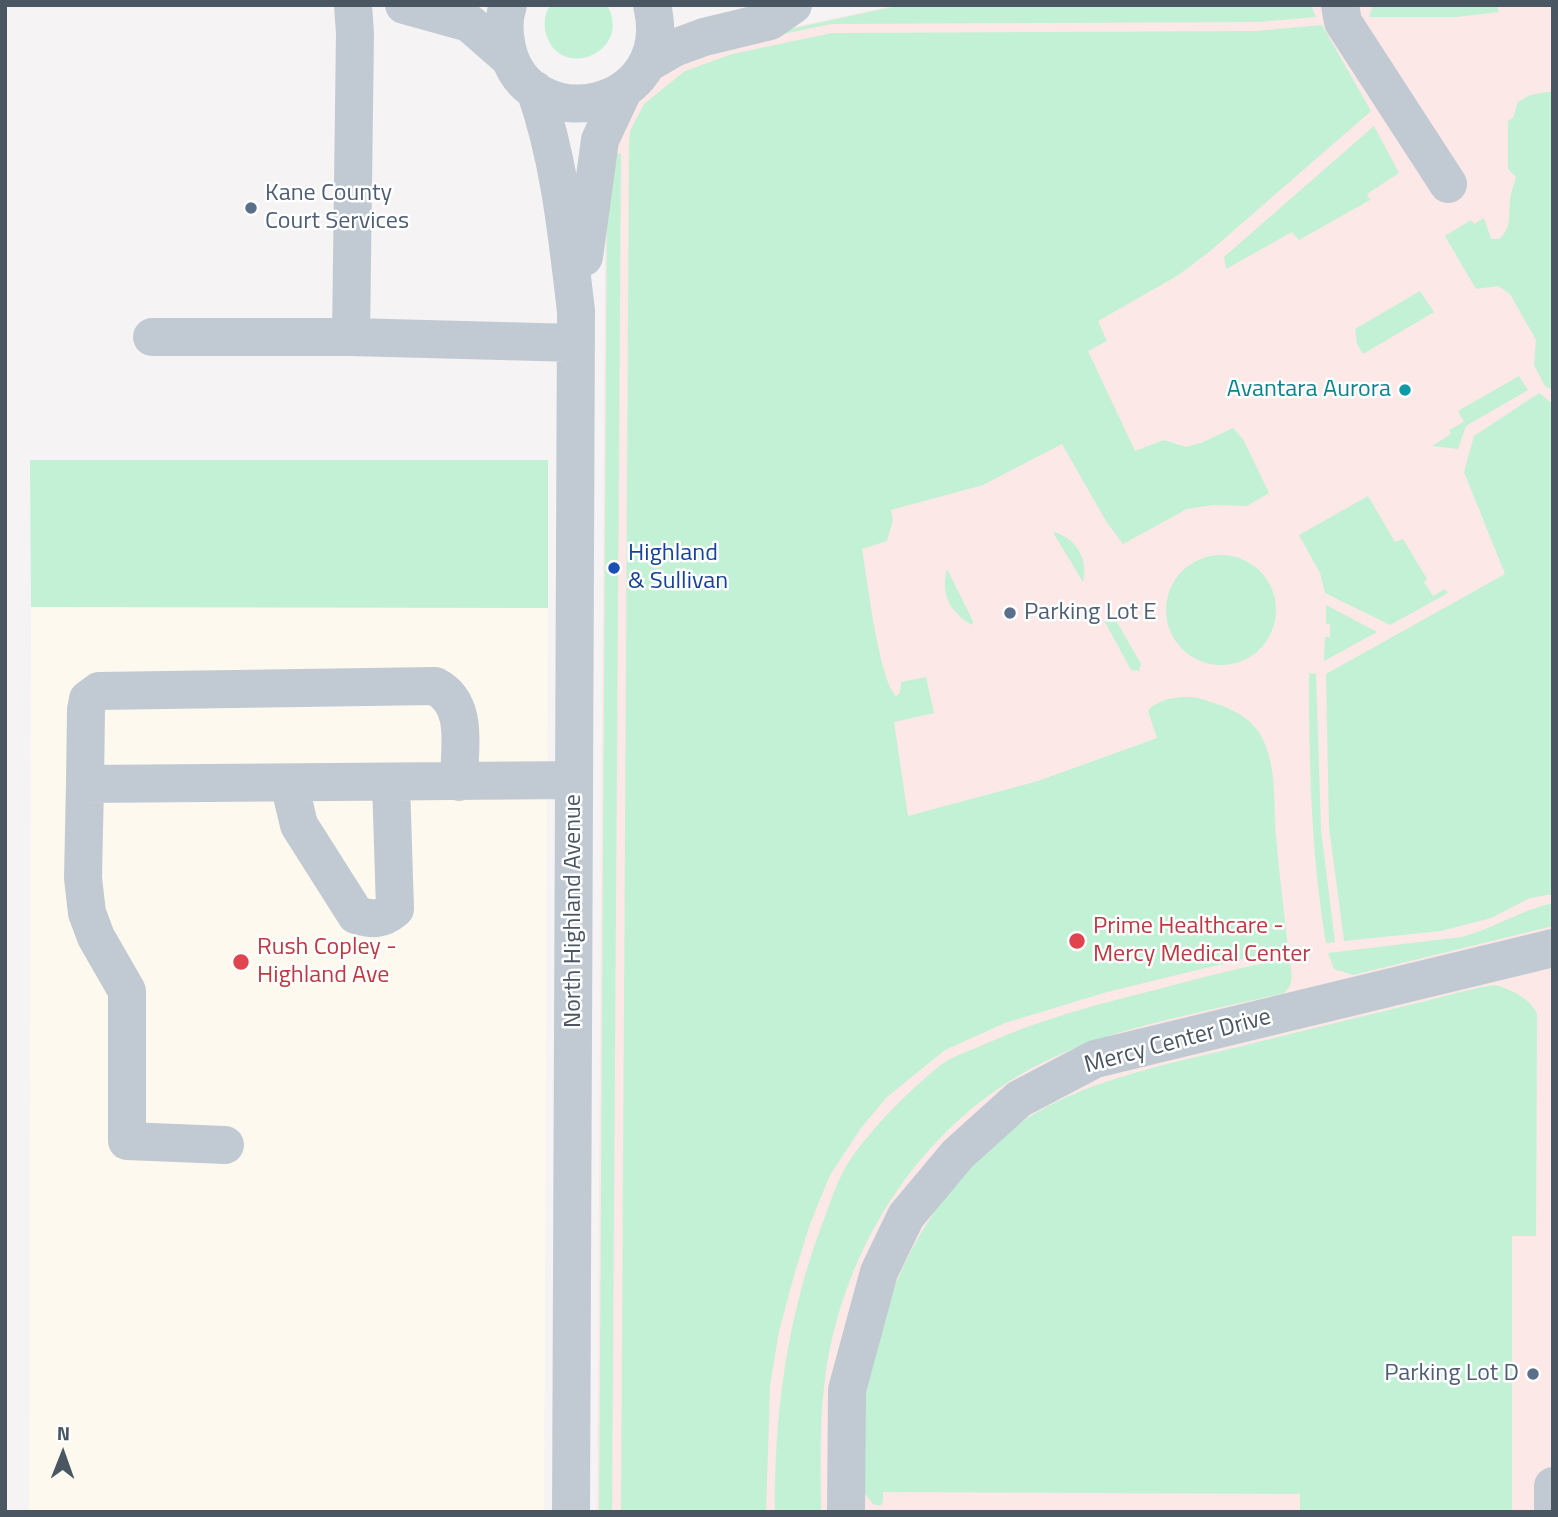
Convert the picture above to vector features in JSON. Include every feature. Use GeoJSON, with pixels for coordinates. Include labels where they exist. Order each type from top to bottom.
{"type":"FeatureCollection","features":[{"type":"Feature","properties":{"kind":"street"},"geometry":{"type":"LineString","coordinates":[[351,337],[355,33],[353,5]]}},
{"type":"Feature","properties":{"kind":"street"},"geometry":{"type":"LineString","coordinates":[[404,5],[469,23],[509,58],[520,75],[535,90],[555,100],[578,104],[601,101],[622,93]]}},
{"type":"Feature","properties":{"kind":"street"},"geometry":{"type":"LineString","coordinates":[[508,5],[504,33],[509,58]]}},
{"type":"Feature","properties":{"kind":"street"},"geometry":{"type":"LineString","coordinates":[[648,63],[655,41],[656,20],[652,5]]}},
{"type":"Feature","properties":{"kind":"street"},"geometry":{"type":"LineString","coordinates":[[648,63],[674,48],[704,37],[770,22],[793,5]]}},
{"type":"Feature","properties":{"kind":"street"},"geometry":{"type":"LineString","coordinates":[[1340,5],[1343,22],[1448,184]]}},
{"type":"Feature","properties":{"kind":"street","name":"North Highland Avenue"},"geometry":{"type":"LineString","coordinates":[[576,327],[600,140],[622,93],[648,63]]}},
{"type":"Feature","properties":{"kind":"street","name":"North Highland Avenue"},"geometry":{"type":"LineString","coordinates":[[535,90],[546,122],[563,199],[576,327],[571,1512]]}},
{"type":"Feature","properties":{"kind":"street"},"geometry":{"type":"LineString","coordinates":[[152,337],[351,337],[576,327]]}},
{"type":"Feature","properties":{"kind":"street"},"geometry":{"type":"LineString","coordinates":[[225,1145],[127,1141],[127,991],[96,937],[87,913],[83,878],[86,710],[89,699],[99,691],[435,686],[445,691],[460,715],[459,782]]}},
{"type":"Feature","properties":{"kind":"street"},"geometry":{"type":"LineString","coordinates":[[85,784],[575,780]]}},
{"type":"Feature","properties":{"kind":"street"},"geometry":{"type":"LineString","coordinates":[[289,783],[299,825],[356,915],[372,919],[386,916],[395,909],[391,782]]}},
{"type":"Feature","properties":{"kind":"street","name":"Mercy Center Drive"},"geometry":{"type":"LineString","coordinates":[[846,1512],[847,1390],[879,1272],[906,1216],[958,1153],[1019,1099],[1095,1059],[1553,948]]}},
{"type":"Feature","properties":{"kind":"street"},"geometry":{"type":"LineString","coordinates":[[1553,1486],[1553,1512]]}},
{"type":"Feature","properties":{"kind":"shaded area","name":"Prime Healthcare - Mercy Medical Center"},"geometry":{"type":"Polygon","coordinates":[[[904,5],[1553,5],[1553,1512],[597,1512],[605,257],[607,177],[615,133],[665,68],[770,32],[904,5]]]}},
{"type":"Feature","properties":{"kind":"shaded area"},"geometry":{"type":"Polygon","coordinates":[[[31,607],[548,608],[544,1512],[29,1512],[31,607]]]}},
{"type":"Feature","properties":{"kind":"green space"},"geometry":{"type":"Polygon","coordinates":[[[550,5],[607,5],[613,21],[611,36],[604,47],[593,55],[567,57],[555,50],[547,37],[545,17],[550,5]]]}},
{"type":"Feature","properties":{"kind":"green space"},"geometry":{"type":"Polygon","coordinates":[[[901,5],[1311,5],[1316,17],[1258,22],[831,24],[746,42],[711,46],[901,5]]]}},
{"type":"Feature","properties":{"kind":"green space"},"geometry":{"type":"Polygon","coordinates":[[[1373,5],[1496,5],[1499,12],[1456,17],[1369,17],[1373,5]]]}},
{"type":"Feature","properties":{"kind":"green space"},"geometry":{"type":"Polygon","coordinates":[[[1322,25],[1371,111],[1209,252],[1177,276],[1098,321],[1107,341],[1088,351],[1135,451],[1164,440],[1186,447],[1233,428],[1243,439],[1269,493],[1247,506],[1213,505],[1187,509],[1123,544],[1106,521],[1062,444],[983,485],[891,510],[893,520],[887,541],[862,549],[879,650],[890,686],[896,696],[900,693],[901,682],[926,677],[934,713],[894,722],[908,816],[1038,781],[1157,738],[1148,711],[1164,700],[1192,697],[1215,703],[1246,718],[1258,731],[1269,755],[1288,948],[1107,992],[1005,1023],[945,1050],[887,1097],[861,1128],[830,1175],[810,1224],[795,1272],[779,1331],[770,1386],[766,1512],[621,1512],[630,131],[644,104],[685,71],[732,54],[832,33],[1256,31],[1322,25]]]}},
{"type":"Feature","properties":{"kind":"green space"},"geometry":{"type":"Polygon","coordinates":[[[1553,91],[1553,390],[1545,386],[1534,365],[1536,340],[1510,294],[1498,286],[1476,289],[1445,236],[1471,220],[1474,224],[1484,218],[1491,239],[1499,239],[1504,234],[1516,177],[1508,169],[1508,121],[1513,118],[1518,102],[1530,95],[1553,91]]]}},
{"type":"Feature","properties":{"kind":"green space"},"geometry":{"type":"Polygon","coordinates":[[[1374,126],[1399,173],[1367,194],[1370,200],[1299,240],[1292,232],[1226,269],[1224,257],[1374,126]]]}},
{"type":"Feature","properties":{"kind":"green space"},"geometry":{"type":"Polygon","coordinates":[[[609,152],[621,154],[612,1512],[599,1512],[607,184],[609,152]]]}},
{"type":"Feature","properties":{"kind":"green space"},"geometry":{"type":"Polygon","coordinates":[[[1420,291],[1434,312],[1363,354],[1357,344],[1355,329],[1420,291]]]}},
{"type":"Feature","properties":{"kind":"green space"},"geometry":{"type":"Polygon","coordinates":[[[1519,376],[1528,390],[1466,426],[1458,449],[1432,446],[1451,434],[1449,430],[1464,422],[1458,411],[1519,376]]]}},
{"type":"Feature","properties":{"kind":"green space"},"geometry":{"type":"Polygon","coordinates":[[[1539,393],[1553,404],[1553,894],[1530,898],[1491,918],[1441,931],[1344,941],[1329,827],[1326,674],[1505,574],[1464,472],[1474,436],[1539,393]]]}},
{"type":"Feature","properties":{"kind":"green space"},"geometry":{"type":"Polygon","coordinates":[[[30,460],[548,460],[548,608],[31,607],[30,460]]]}},
{"type":"Feature","properties":{"kind":"green space"},"geometry":{"type":"Polygon","coordinates":[[[1368,496],[1395,542],[1403,539],[1427,579],[1424,582],[1433,596],[1445,589],[1448,593],[1390,625],[1325,593],[1320,573],[1299,535],[1368,496]]]}},
{"type":"Feature","properties":{"kind":"green space"},"geometry":{"type":"Polygon","coordinates":[[[1054,534],[1069,539],[1079,551],[1084,566],[1083,582],[1054,534]]]}},
{"type":"Feature","properties":{"kind":"green space"},"geometry":{"type":"Polygon","coordinates":[[[1221,555],[1242,560],[1260,571],[1271,589],[1276,610],[1271,631],[1260,649],[1242,660],[1221,665],[1200,660],[1182,649],[1171,631],[1166,610],[1171,589],[1182,571],[1200,560],[1221,555]]]}},
{"type":"Feature","properties":{"kind":"green space"},"geometry":{"type":"Polygon","coordinates":[[[947,569],[973,621],[972,625],[958,614],[949,602],[945,586],[947,569]]]}},
{"type":"Feature","properties":{"kind":"green space"},"geometry":{"type":"Polygon","coordinates":[[[1326,605],[1377,632],[1324,661],[1325,637],[1330,637],[1330,624],[1326,624],[1326,605]]]}},
{"type":"Feature","properties":{"kind":"green space"},"geometry":{"type":"Polygon","coordinates":[[[1108,614],[1114,617],[1141,664],[1139,671],[1131,670],[1105,622],[1108,614]]]}},
{"type":"Feature","properties":{"kind":"green space"},"geometry":{"type":"Polygon","coordinates":[[[1309,673],[1316,674],[1321,830],[1335,942],[1326,943],[1312,808],[1309,673]]]}},
{"type":"Feature","properties":{"kind":"green space"},"geometry":{"type":"Polygon","coordinates":[[[1553,903],[1553,926],[1353,975],[1334,969],[1328,953],[1462,937],[1553,903]]]}},
{"type":"Feature","properties":{"kind":"green space"},"geometry":{"type":"Polygon","coordinates":[[[1290,959],[1291,982],[1284,993],[1138,1027],[1054,1057],[1008,1082],[967,1113],[930,1148],[899,1188],[872,1232],[851,1279],[835,1328],[822,1412],[821,1512],[775,1512],[780,1403],[799,1297],[838,1182],[854,1155],[889,1112],[942,1064],[1025,1028],[1130,996],[1237,969],[1290,959]]]}},
{"type":"Feature","properties":{"kind":"green space"},"geometry":{"type":"Polygon","coordinates":[[[1495,985],[1520,995],[1537,1014],[1536,1236],[1512,1236],[1512,1512],[1300,1512],[1300,1494],[883,1492],[880,1506],[873,1504],[863,1491],[863,1438],[867,1386],[875,1344],[906,1261],[928,1221],[955,1185],[985,1152],[1019,1124],[1056,1102],[1104,1083],[1179,1061],[1495,985]]]}},
{"type":"Feature","properties":{"kind":"place","name":"Kane County Court Services"},"geometry":{"type":"Point","coordinates":[251,208]}},
{"type":"Feature","properties":{"kind":"place","name":"Avantara Aurora"},"geometry":{"type":"Point","coordinates":[1405,390]}},
{"type":"Feature","properties":{"kind":"place","name":"Highland & Sullivan"},"geometry":{"type":"Point","coordinates":[614,568]}},
{"type":"Feature","properties":{"kind":"place","name":"Parking Lot E"},"geometry":{"type":"Point","coordinates":[1010,613]}},
{"type":"Feature","properties":{"kind":"place","name":"Prime Healthcare - Mercy Medical Center"},"geometry":{"type":"Point","coordinates":[1077,941]}},
{"type":"Feature","properties":{"kind":"place","name":"Rush Copley - Highland Ave"},"geometry":{"type":"Point","coordinates":[241,962]}},
{"type":"Feature","properties":{"kind":"place","name":"Parking Lot D"},"geometry":{"type":"Point","coordinates":[1533,1374]}}]}
